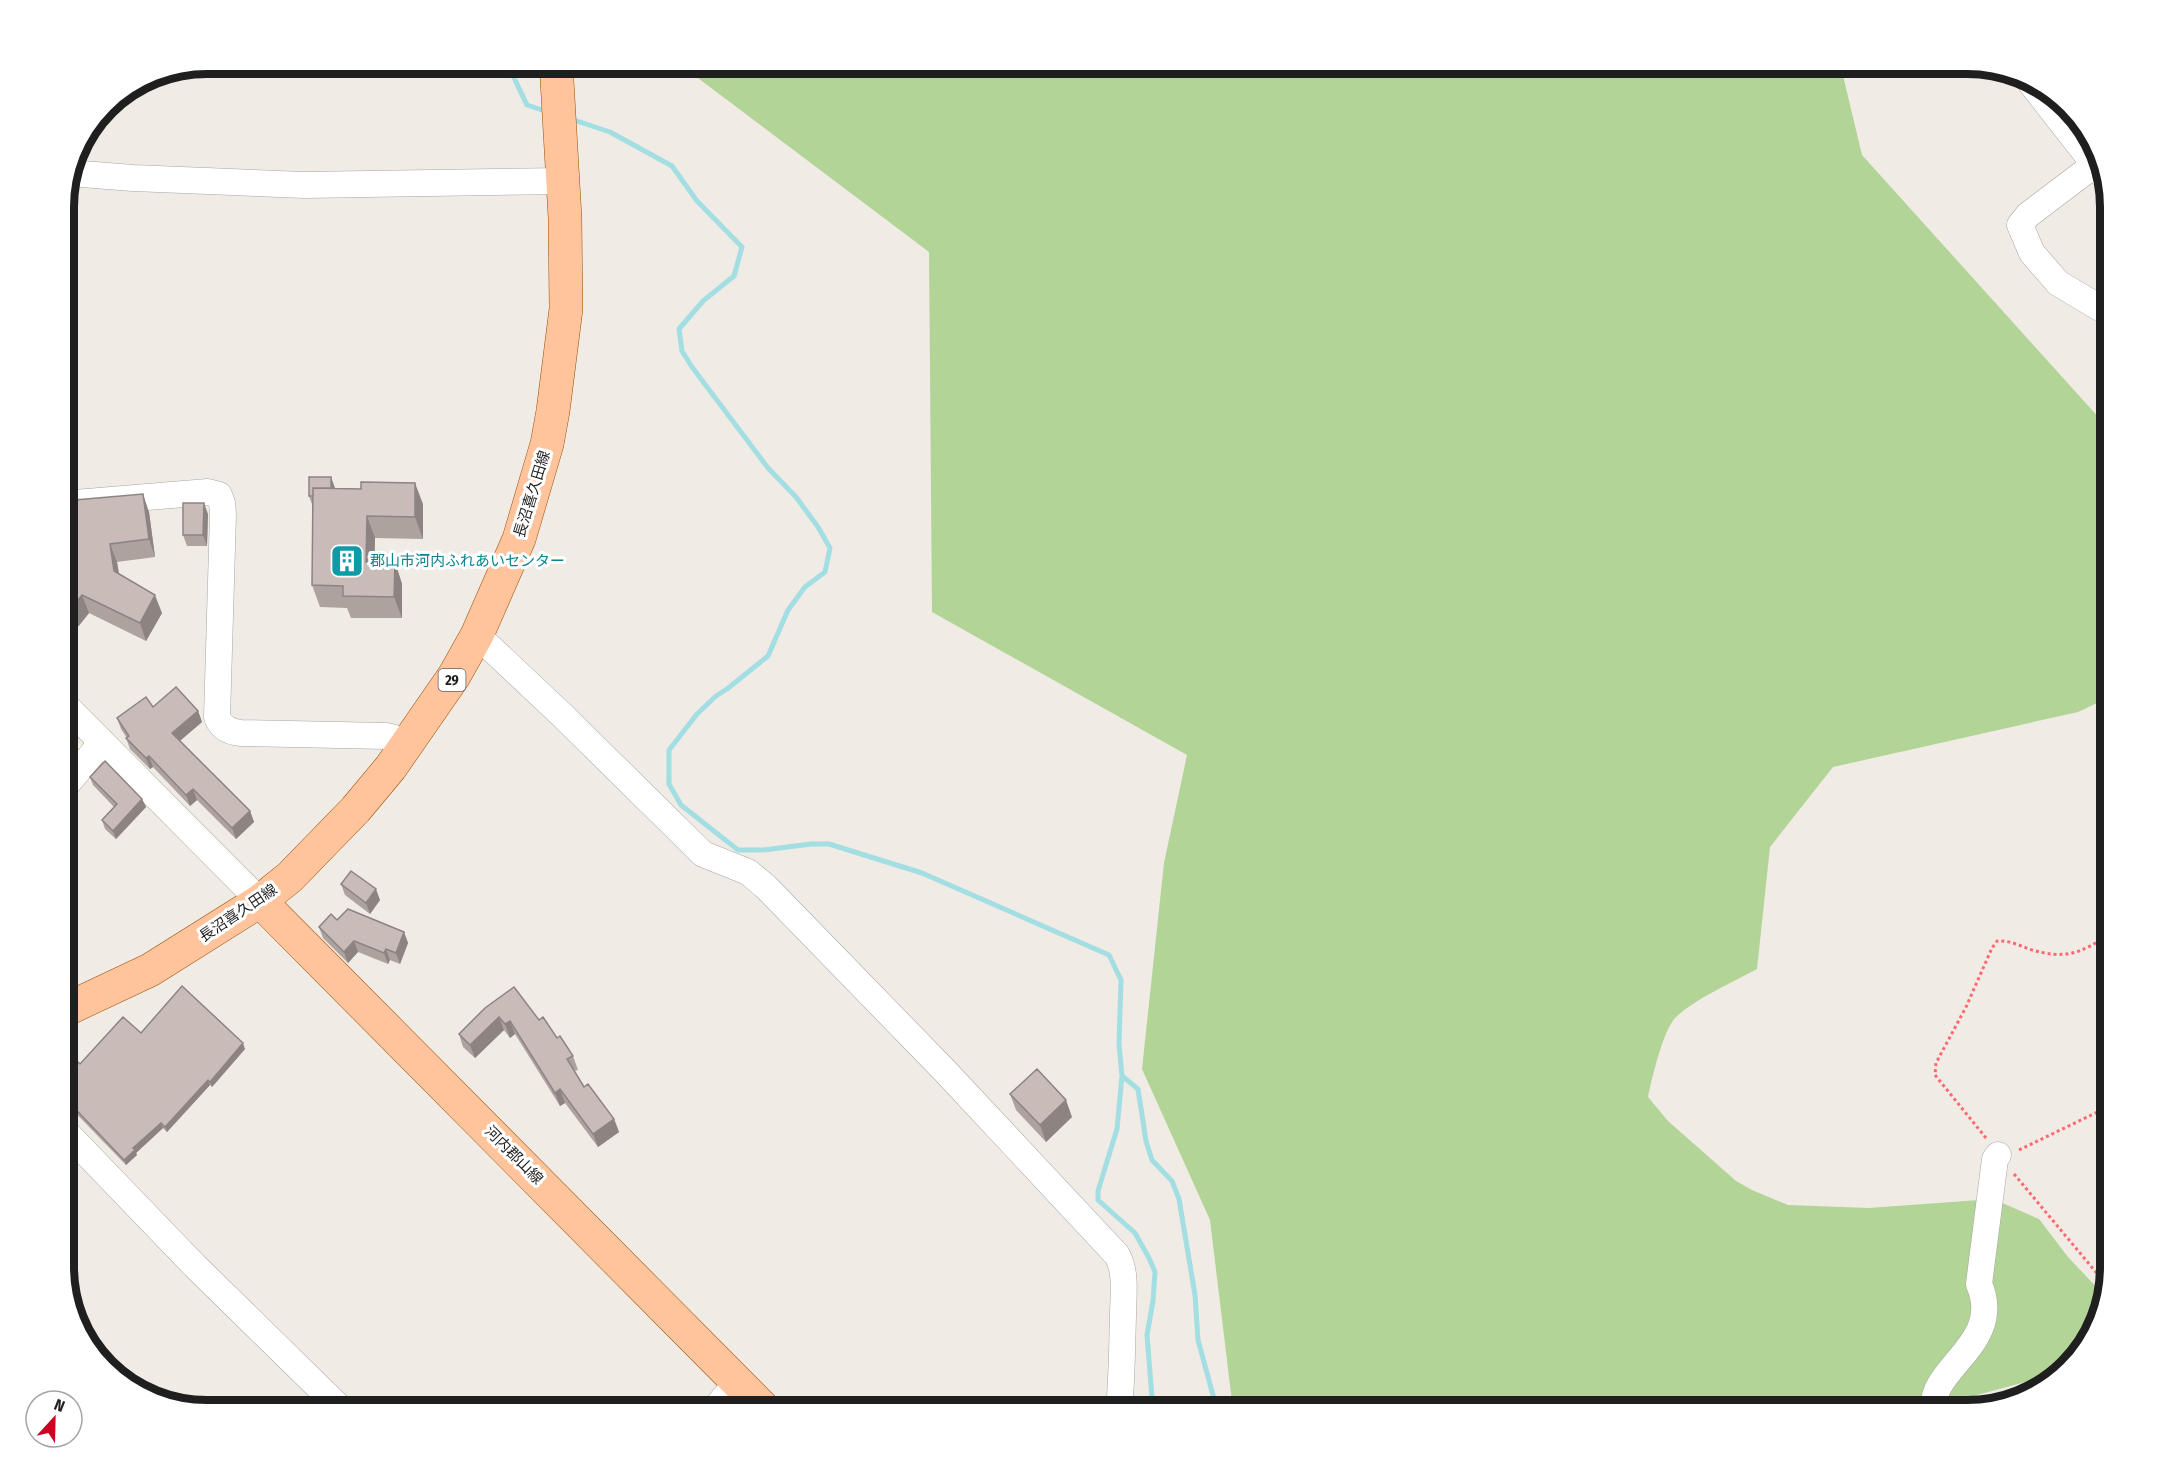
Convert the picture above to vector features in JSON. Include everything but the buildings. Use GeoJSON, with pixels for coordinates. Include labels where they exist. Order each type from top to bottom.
{"type":"FeatureCollection","features":[{"type":"Feature","properties":{"kind":"main road","name":"長沼喜久田線"},"geometry":{"type":"LineString","coordinates":[[74,1006],[150,970],[260,902],[319,849],[357,809],[409,742],[454,676],[477,635],[519,539],[547,444],[566,309],[565,229],[557,74]]}},
{"type":"Feature","properties":{"kind":"main road","name":"河内郡山線"},"geometry":{"type":"LineString","coordinates":[[260,902],[755,1400]]}},
{"type":"Feature","properties":{"kind":"street"},"geometry":{"type":"LineString","coordinates":[[2041,96],[2091,161]]}},
{"type":"Feature","properties":{"kind":"street"},"geometry":{"type":"LineString","coordinates":[[2095,172],[2028,215],[2020,225],[2032,254],[2058,283],[2100,308]]}},
{"type":"Feature","properties":{"kind":"street"},"geometry":{"type":"LineString","coordinates":[[78,174],[304,185],[562,181]]}},
{"type":"Feature","properties":{"kind":"street"},"geometry":{"type":"LineString","coordinates":[[74,503],[208,492],[219,495],[223,514],[218,717],[221,725],[241,734],[387,736],[409,742]]}},
{"type":"Feature","properties":{"kind":"street"},"geometry":{"type":"LineString","coordinates":[[477,635],[703,854],[748,872],[766,887],[945,1071],[1117,1255],[1123,1273],[1124,1292],[1120,1400]]}},
{"type":"Feature","properties":{"kind":"street"},"geometry":{"type":"LineString","coordinates":[[74,714],[260,902]]}},
{"type":"Feature","properties":{"kind":"street"},"geometry":{"type":"LineString","coordinates":[[74,776],[102,742]]}},
{"type":"Feature","properties":{"kind":"street"},"geometry":{"type":"LineString","coordinates":[[74,1140],[195,1266],[332,1400]]}},
{"type":"Feature","properties":{"kind":"street"},"geometry":{"type":"LineString","coordinates":[[1935,1400],[1936,1393],[1977,1336],[1985,1317],[1983,1295],[1979,1284],[1995,1159],[2000,1157]]}},
{"type":"Feature","properties":{"kind":"street"},"geometry":{"type":"LineString","coordinates":[[722,1400],[737,1382]]}},
{"type":"Feature","properties":{"kind":"path"},"geometry":{"type":"LineString","coordinates":[[2099,1276],[2000,1157],[1935,1075],[1935,1069],[1997,941],[2005,941],[2040,952],[2068,955],[2100,939]]}},
{"type":"Feature","properties":{"kind":"path"},"geometry":{"type":"LineString","coordinates":[[2000,1157],[2100,1111]]}},
{"type":"Feature","properties":{"kind":"shaded area"},"geometry":{"type":"Polygon","coordinates":[[[74,739],[88,752],[74,774],[74,739]]]}},
{"type":"Feature","properties":{"kind":"green space"},"geometry":{"type":"Polygon","coordinates":[[[693,74],[1843,74],[1862,155],[2100,419],[2100,702],[2078,712],[1833,767],[1770,847],[1757,969],[1704,997],[1676,1017],[1662,1043],[1648,1097],[1668,1121],[1736,1181],[1788,1205],[1869,1208],[1993,1199],[2039,1219],[2068,1257],[2097,1288],[2089,1318],[2082,1333],[2067,1354],[2059,1362],[2029,1381],[1959,1400],[1232,1400],[1210,1220],[1142,1069],[1164,863],[1187,755],[932,612],[929,252],[693,74]]]}},
{"type":"Feature","properties":{"kind":"waterway"},"geometry":{"type":"LineString","coordinates":[[512,74],[527,105],[548,112]]}},
{"type":"Feature","properties":{"kind":"waterway"},"geometry":{"type":"LineString","coordinates":[[571,119],[610,132],[672,166],[697,201],[742,247],[734,276],[703,301],[679,329],[682,351],[768,468],[796,497],[830,548],[825,572],[805,587],[788,610],[768,656],[716,696],[697,714],[669,750],[669,784],[681,805],[738,850],[829,844],[922,873],[1109,955],[1121,980],[1119,1044],[1122,1076],[1117,1129],[1098,1191],[1098,1200],[1135,1233],[1155,1272],[1147,1335],[1152,1400]]}},
{"type":"Feature","properties":{"kind":"waterway"},"geometry":{"type":"LineString","coordinates":[[1122,1076],[1138,1089],[1146,1141],[1152,1160],[1172,1181],[1179,1199],[1195,1295],[1198,1340],[1214,1400]]}},
{"type":"Feature","properties":{"kind":"place","name":"郡山市河内ふれあいセンター"},"geometry":{"type":"Point","coordinates":[347,561]}}]}
